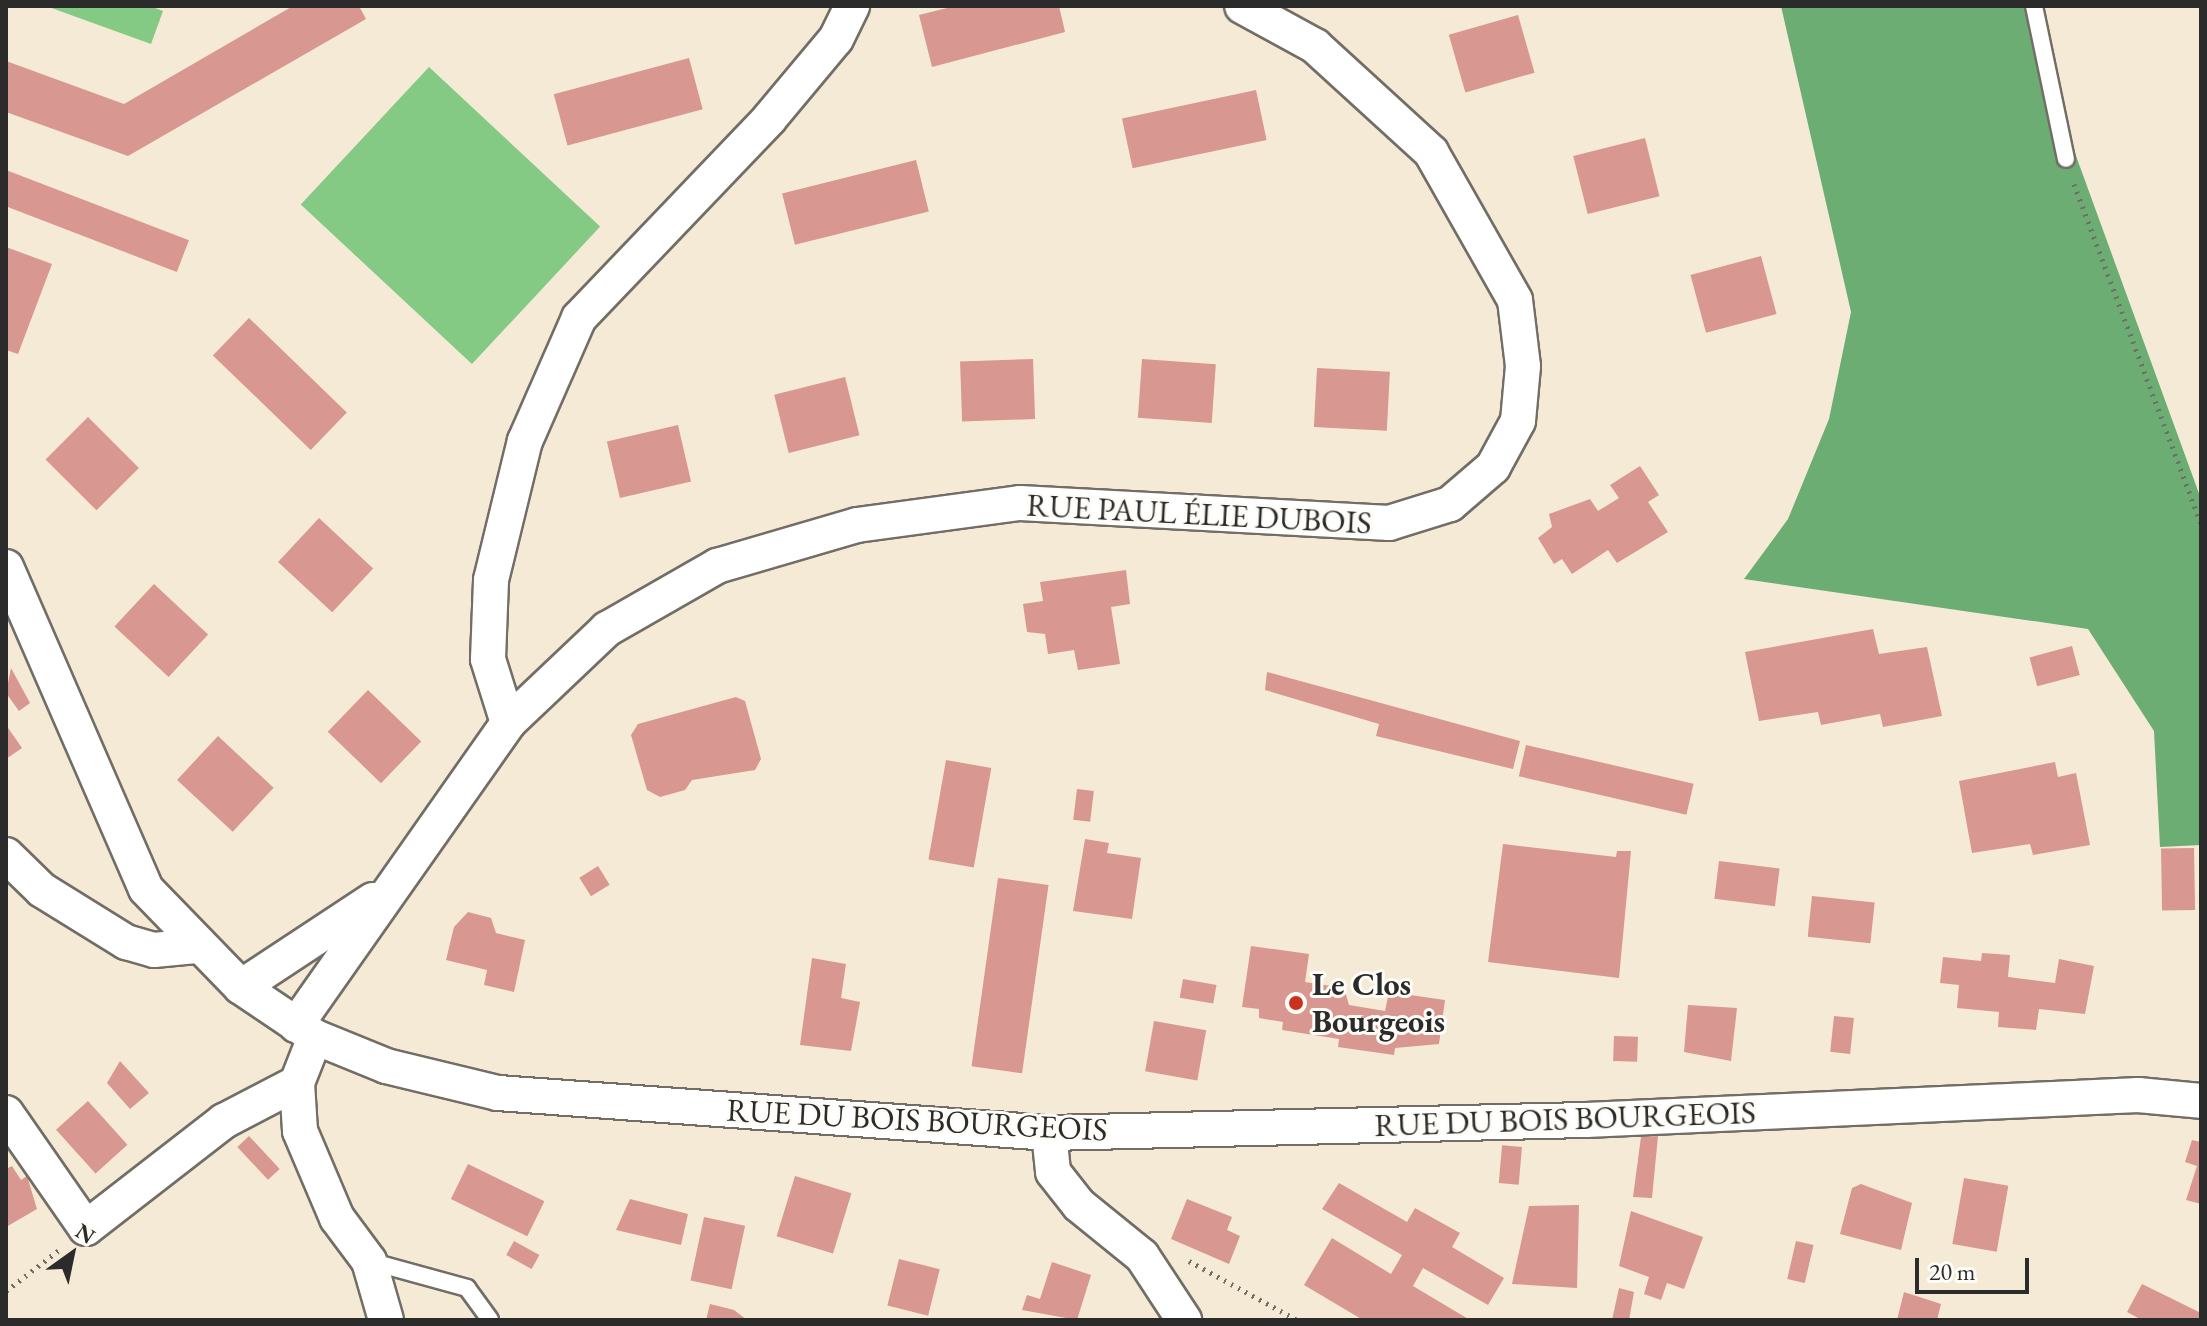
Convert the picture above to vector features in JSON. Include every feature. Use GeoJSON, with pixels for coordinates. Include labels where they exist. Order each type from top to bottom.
{"type":"FeatureCollection","features":[{"type":"Feature","properties":{"kind":"street"},"geometry":{"type":"LineString","coordinates":[[508,723],[488,659],[491,580],[525,441],[579,318],[769,119],[836,39],[852,6]]}},
{"type":"Feature","properties":{"kind":"street","name":"RUE PAUL ÉLIE DUBOIS"},"geometry":{"type":"LineString","coordinates":[[297,1083],[305,1031],[387,891],[508,723],[607,629],[717,566],[857,525],[1020,503],[1389,523],[1450,504],[1493,467],[1518,421],[1523,366],[1515,300],[1431,152],[1315,46],[1242,6]]}},
{"type":"Feature","properties":{"kind":"street","name":"RUE DU BOIS BOURGEOIS"},"geometry":{"type":"LineString","coordinates":[[6,567],[146,889],[196,946],[241,987],[305,1031],[386,1066],[498,1093],[1049,1133],[1586,1120],[2138,1095],[2201,1101]]}},
{"type":"Feature","properties":{"kind":"street"},"geometry":{"type":"LineString","coordinates":[[6,855],[42,890],[126,942],[154,950],[196,946]]}},
{"type":"Feature","properties":{"kind":"street"},"geometry":{"type":"LineString","coordinates":[[241,987],[387,891]]}},
{"type":"Feature","properties":{"kind":"street"},"geometry":{"type":"LineString","coordinates":[[6,1113],[86,1228],[224,1121],[297,1083],[300,1131],[337,1218],[369,1261],[386,1320]]}},
{"type":"Feature","properties":{"kind":"street"},"geometry":{"type":"LineString","coordinates":[[1049,1133],[1053,1172],[1079,1205],[1142,1256],[1184,1320]]}},
{"type":"Feature","properties":{"kind":"lane"},"geometry":{"type":"LineString","coordinates":[[2034,6],[2066,159]]}},
{"type":"Feature","properties":{"kind":"lane"},"geometry":{"type":"LineString","coordinates":[[369,1261],[467,1288],[490,1320]]}},
{"type":"Feature","properties":{"kind":"path"},"geometry":{"type":"LineString","coordinates":[[2066,159],[2201,524]]}},
{"type":"Feature","properties":{"kind":"path"},"geometry":{"type":"LineString","coordinates":[[6,1291],[86,1228]]}},
{"type":"Feature","properties":{"kind":"path"},"geometry":{"type":"LineString","coordinates":[[1142,1256],[1182,1257],[1297,1320]]}},
{"type":"Feature","properties":{"kind":"green space"},"geometry":{"type":"Polygon","coordinates":[[[46,6],[150,6],[163,11],[151,44],[46,6]]]}},
{"type":"Feature","properties":{"kind":"green space"},"geometry":{"type":"Polygon","coordinates":[[[1781,6],[2034,6],[2060,112],[2201,499],[2201,845],[2160,847],[2154,731],[2088,629],[1744,579],[1788,519],[1829,419],[1851,312],[1781,6]]]}},
{"type":"Feature","properties":{"kind":"green space"},"geometry":{"type":"Polygon","coordinates":[[[429,67],[600,227],[472,364],[301,204],[429,67]]]}},
{"type":"Feature","properties":{"kind":"building"},"geometry":{"type":"Polygon","coordinates":[[[293,6],[359,6],[366,19],[128,156],[6,112],[6,61],[124,104],[293,6]]]}},
{"type":"Feature","properties":{"kind":"building"},"geometry":{"type":"Polygon","coordinates":[[[955,6],[1059,6],[1065,32],[932,67],[919,15],[955,6]]]}},
{"type":"Feature","properties":{"kind":"building"},"geometry":{"type":"Polygon","coordinates":[[[1518,15],[1535,73],[1465,93],[1449,35],[1518,15]]]}},
{"type":"Feature","properties":{"kind":"building"},"geometry":{"type":"Polygon","coordinates":[[[689,58],[703,109],[567,145],[554,94],[689,58]]]}},
{"type":"Feature","properties":{"kind":"building"},"geometry":{"type":"Polygon","coordinates":[[[1256,90],[1267,140],[1133,168],[1122,118],[1256,90]]]}},
{"type":"Feature","properties":{"kind":"building"},"geometry":{"type":"Polygon","coordinates":[[[1645,138],[1660,196],[1588,214],[1573,156],[1645,138]]]}},
{"type":"Feature","properties":{"kind":"building"},"geometry":{"type":"Polygon","coordinates":[[[916,160],[929,211],[795,245],[782,193],[916,160]]]}},
{"type":"Feature","properties":{"kind":"building"},"geometry":{"type":"Polygon","coordinates":[[[6,170],[189,240],[177,272],[6,206],[6,170]]]}},
{"type":"Feature","properties":{"kind":"building"},"geometry":{"type":"Polygon","coordinates":[[[6,247],[52,264],[18,354],[6,350],[6,247]]]}},
{"type":"Feature","properties":{"kind":"building"},"geometry":{"type":"Polygon","coordinates":[[[1761,256],[1777,314],[1706,333],[1690,275],[1761,256]]]}},
{"type":"Feature","properties":{"kind":"building"},"geometry":{"type":"Polygon","coordinates":[[[249,318],[347,412],[311,450],[213,355],[249,318]]]}},
{"type":"Feature","properties":{"kind":"building"},"geometry":{"type":"Polygon","coordinates":[[[1033,359],[1035,419],[962,422],[960,362],[1033,359]]]}},
{"type":"Feature","properties":{"kind":"building"},"geometry":{"type":"Polygon","coordinates":[[[1142,359],[1216,364],[1212,423],[1138,418],[1142,359]]]}},
{"type":"Feature","properties":{"kind":"building"},"geometry":{"type":"Polygon","coordinates":[[[1317,368],[1390,372],[1387,431],[1314,427],[1317,368]]]}},
{"type":"Feature","properties":{"kind":"building"},"geometry":{"type":"Polygon","coordinates":[[[845,377],[860,435],[789,453],[774,395],[845,377]]]}},
{"type":"Feature","properties":{"kind":"building"},"geometry":{"type":"Polygon","coordinates":[[[88,417],[139,468],[96,510],[46,459],[88,417]]]}},
{"type":"Feature","properties":{"kind":"building"},"geometry":{"type":"Polygon","coordinates":[[[678,425],[691,482],[620,498],[607,441],[678,425]]]}},
{"type":"Feature","properties":{"kind":"building"},"geometry":{"type":"Polygon","coordinates":[[[1640,466],[1659,495],[1648,502],[1668,532],[1617,563],[1608,550],[1572,574],[1562,559],[1554,564],[1538,538],[1552,527],[1549,514],[1590,499],[1598,511],[1619,498],[1610,485],[1640,466]]]}},
{"type":"Feature","properties":{"kind":"building"},"geometry":{"type":"Polygon","coordinates":[[[319,518],[373,568],[332,612],[278,562],[319,518]]]}},
{"type":"Feature","properties":{"kind":"building"},"geometry":{"type":"Polygon","coordinates":[[[1126,570],[1130,604],[1111,607],[1120,664],[1078,670],[1074,650],[1048,654],[1045,634],[1027,632],[1023,604],[1043,601],[1040,582],[1126,570]]]}},
{"type":"Feature","properties":{"kind":"building"},"geometry":{"type":"Polygon","coordinates":[[[154,584],[208,634],[169,677],[114,626],[154,584]]]}},
{"type":"Feature","properties":{"kind":"building"},"geometry":{"type":"Polygon","coordinates":[[[1873,629],[1879,654],[1927,647],[1942,716],[1883,727],[1880,714],[1821,725],[1818,712],[1759,721],[1745,652],[1873,629]]]}},
{"type":"Feature","properties":{"kind":"building"},"geometry":{"type":"Polygon","coordinates":[[[2072,646],[2080,675],[2037,686],[2029,657],[2072,646]]]}},
{"type":"Feature","properties":{"kind":"building"},"geometry":{"type":"Polygon","coordinates":[[[11,668],[30,703],[19,711],[6,693],[11,668]]]}},
{"type":"Feature","properties":{"kind":"building"},"geometry":{"type":"Polygon","coordinates":[[[1267,672],[1520,741],[1513,769],[1376,736],[1379,724],[1265,690],[1267,672]]]}},
{"type":"Feature","properties":{"kind":"building"},"geometry":{"type":"Polygon","coordinates":[[[368,690],[421,741],[381,783],[328,732],[368,690]]]}},
{"type":"Feature","properties":{"kind":"building"},"geometry":{"type":"Polygon","coordinates":[[[736,697],[745,701],[761,759],[755,770],[692,780],[685,790],[660,797],[647,790],[631,735],[638,724],[736,697]]]}},
{"type":"Feature","properties":{"kind":"building"},"geometry":{"type":"Polygon","coordinates":[[[6,725],[22,748],[6,759],[6,725]]]}},
{"type":"Feature","properties":{"kind":"building"},"geometry":{"type":"Polygon","coordinates":[[[218,736],[274,788],[233,832],[177,780],[218,736]]]}},
{"type":"Feature","properties":{"kind":"building"},"geometry":{"type":"Polygon","coordinates":[[[1526,745],[1694,784],[1686,815],[1519,776],[1526,745]]]}},
{"type":"Feature","properties":{"kind":"building"},"geometry":{"type":"Polygon","coordinates":[[[946,760],[991,768],[974,867],[928,859],[946,760]]]}},
{"type":"Feature","properties":{"kind":"building"},"geometry":{"type":"Polygon","coordinates":[[[2055,762],[2058,777],[2076,773],[2090,845],[2033,855],[2030,844],[1972,853],[1959,781],[2055,762]]]}},
{"type":"Feature","properties":{"kind":"building"},"geometry":{"type":"Polygon","coordinates":[[[1077,789],[1094,791],[1090,822],[1073,820],[1077,789]]]}},
{"type":"Feature","properties":{"kind":"building"},"geometry":{"type":"Polygon","coordinates":[[[1085,839],[1109,843],[1107,853],[1141,858],[1132,919],[1073,911],[1085,839]]]}},
{"type":"Feature","properties":{"kind":"building"},"geometry":{"type":"Polygon","coordinates":[[[1503,844],[1616,857],[1617,851],[1631,851],[1619,978],[1488,962],[1503,844]]]}},
{"type":"Feature","properties":{"kind":"building"},"geometry":{"type":"Polygon","coordinates":[[[2194,848],[2195,910],[2162,911],[2161,849],[2194,848]]]}},
{"type":"Feature","properties":{"kind":"building"},"geometry":{"type":"Polygon","coordinates":[[[1719,861],[1780,868],[1775,906],[1714,899],[1719,861]]]}},
{"type":"Feature","properties":{"kind":"building"},"geometry":{"type":"Polygon","coordinates":[[[598,866],[610,885],[591,896],[579,878],[598,866]]]}},
{"type":"Feature","properties":{"kind":"building"},"geometry":{"type":"Polygon","coordinates":[[[998,878],[1049,885],[1022,1073],[972,1066],[998,878]]]}},
{"type":"Feature","properties":{"kind":"building"},"geometry":{"type":"Polygon","coordinates":[[[1812,896],[1875,903],[1870,943],[1808,937],[1812,896]]]}},
{"type":"Feature","properties":{"kind":"building"},"geometry":{"type":"Polygon","coordinates":[[[468,912],[491,918],[496,933],[525,940],[514,992],[484,985],[487,970],[446,960],[454,927],[468,912]]]}},
{"type":"Feature","properties":{"kind":"building","name":"Le Clos Bourgeois"},"geometry":{"type":"Polygon","coordinates":[[[1251,946],[1309,954],[1305,982],[1344,988],[1349,1005],[1385,1011],[1389,992],[1445,1000],[1439,1044],[1395,1048],[1394,1055],[1338,1047],[1339,1039],[1282,1030],[1283,1022],[1259,1018],[1259,1009],[1242,1007],[1251,946]]]}},
{"type":"Feature","properties":{"kind":"building"},"geometry":{"type":"Polygon","coordinates":[[[1982,953],[2010,955],[2008,977],[2055,983],[2059,959],[2094,966],[2085,1014],[2039,1009],[2036,1030],[1998,1027],[1999,1012],[1957,1008],[1959,985],[1940,983],[1943,957],[1981,961],[1982,953]]]}},
{"type":"Feature","properties":{"kind":"building"},"geometry":{"type":"Polygon","coordinates":[[[812,958],[846,964],[841,998],[860,1002],[851,1051],[800,1045],[812,958]]]}},
{"type":"Feature","properties":{"kind":"building"},"geometry":{"type":"Polygon","coordinates":[[[1183,979],[1216,985],[1213,1004],[1180,998],[1183,979]]]}},
{"type":"Feature","properties":{"kind":"building"},"geometry":{"type":"Polygon","coordinates":[[[1688,1005],[1737,1008],[1731,1061],[1684,1052],[1688,1005]]]}},
{"type":"Feature","properties":{"kind":"building"},"geometry":{"type":"Polygon","coordinates":[[[1834,1016],[1854,1018],[1850,1054],[1830,1052],[1834,1016]]]}},
{"type":"Feature","properties":{"kind":"building"},"geometry":{"type":"Polygon","coordinates":[[[1154,1021],[1206,1030],[1197,1080],[1145,1071],[1154,1021]]]}},
{"type":"Feature","properties":{"kind":"building"},"geometry":{"type":"Polygon","coordinates":[[[1614,1036],[1638,1037],[1637,1062],[1613,1061],[1614,1036]]]}},
{"type":"Feature","properties":{"kind":"building"},"geometry":{"type":"Polygon","coordinates":[[[120,1061],[149,1093],[130,1109],[107,1083],[120,1061]]]}},
{"type":"Feature","properties":{"kind":"building"},"geometry":{"type":"Polygon","coordinates":[[[88,1101],[127,1145],[96,1174],[56,1130],[88,1101]]]}},
{"type":"Feature","properties":{"kind":"building"},"geometry":{"type":"Polygon","coordinates":[[[249,1136],[280,1169],[268,1180],[237,1147],[249,1136]]]}},
{"type":"Feature","properties":{"kind":"building"},"geometry":{"type":"Polygon","coordinates":[[[1658,1136],[1652,1198],[1633,1197],[1641,1137],[1658,1136]]]}},
{"type":"Feature","properties":{"kind":"building"},"geometry":{"type":"Polygon","coordinates":[[[2192,1140],[2201,1142],[2201,1204],[2186,1200],[2197,1166],[2185,1162],[2192,1140]]]}},
{"type":"Feature","properties":{"kind":"building"},"geometry":{"type":"Polygon","coordinates":[[[1502,1145],[1522,1147],[1519,1185],[1499,1183],[1502,1145]]]}},
{"type":"Feature","properties":{"kind":"building"},"geometry":{"type":"Polygon","coordinates":[[[468,1164],[544,1201],[527,1236],[451,1199],[468,1164]]]}},
{"type":"Feature","properties":{"kind":"building"},"geometry":{"type":"Polygon","coordinates":[[[12,1166],[21,1180],[27,1176],[37,1209],[6,1227],[6,1169],[12,1166]]]}},
{"type":"Feature","properties":{"kind":"building"},"geometry":{"type":"Polygon","coordinates":[[[795,1176],[851,1193],[833,1253],[777,1236],[795,1176]]]}},
{"type":"Feature","properties":{"kind":"building"},"geometry":{"type":"Polygon","coordinates":[[[1964,1178],[2008,1186],[1997,1252],[1952,1244],[1964,1178]]]}},
{"type":"Feature","properties":{"kind":"building"},"geometry":{"type":"Polygon","coordinates":[[[1339,1183],[1407,1222],[1415,1208],[1460,1233],[1452,1247],[1504,1278],[1488,1305],[1423,1268],[1413,1286],[1470,1320],[1363,1320],[1304,1285],[1332,1238],[1391,1274],[1402,1255],[1322,1209],[1339,1183]]]}},
{"type":"Feature","properties":{"kind":"building"},"geometry":{"type":"Polygon","coordinates":[[[1861,1184],[1912,1203],[1901,1250],[1840,1234],[1852,1188],[1861,1184]]]}},
{"type":"Feature","properties":{"kind":"building"},"geometry":{"type":"Polygon","coordinates":[[[630,1199],[688,1214],[681,1245],[616,1230],[630,1199]]]}},
{"type":"Feature","properties":{"kind":"building"},"geometry":{"type":"Polygon","coordinates":[[[1187,1199],[1232,1217],[1227,1230],[1240,1236],[1229,1264],[1171,1239],[1187,1199]]]}},
{"type":"Feature","properties":{"kind":"building"},"geometry":{"type":"Polygon","coordinates":[[[1579,1205],[1577,1288],[1512,1284],[1529,1206],[1579,1205]]]}},
{"type":"Feature","properties":{"kind":"building"},"geometry":{"type":"Polygon","coordinates":[[[1631,1211],[1703,1237],[1684,1289],[1667,1283],[1661,1300],[1644,1294],[1649,1277],[1619,1266],[1631,1211]]]}},
{"type":"Feature","properties":{"kind":"building"},"geometry":{"type":"Polygon","coordinates":[[[704,1217],[745,1226],[732,1289],[690,1281],[704,1217]]]}},
{"type":"Feature","properties":{"kind":"building"},"geometry":{"type":"Polygon","coordinates":[[[514,1241],[539,1255],[532,1269],[506,1255],[514,1241]]]}},
{"type":"Feature","properties":{"kind":"building"},"geometry":{"type":"Polygon","coordinates":[[[1796,1241],[1814,1245],[1805,1283],[1787,1279],[1796,1241]]]}},
{"type":"Feature","properties":{"kind":"building"},"geometry":{"type":"Polygon","coordinates":[[[899,1259],[940,1269],[928,1316],[887,1306],[899,1259]]]}},
{"type":"Feature","properties":{"kind":"building"},"geometry":{"type":"Polygon","coordinates":[[[1052,1262],[1091,1275],[1077,1320],[1022,1310],[1027,1295],[1040,1299],[1052,1262]]]}},
{"type":"Feature","properties":{"kind":"building"},"geometry":{"type":"Polygon","coordinates":[[[2142,1284],[2201,1313],[2201,1320],[2142,1320],[2127,1312],[2142,1284]]]}},
{"type":"Feature","properties":{"kind":"building"},"geometry":{"type":"Polygon","coordinates":[[[1619,1288],[1634,1292],[1629,1320],[1612,1320],[1619,1288]]]}},
{"type":"Feature","properties":{"kind":"building"},"geometry":{"type":"Polygon","coordinates":[[[1904,1292],[1941,1304],[1937,1320],[1897,1320],[1904,1292]]]}},
{"type":"Feature","properties":{"kind":"building"},"geometry":{"type":"Polygon","coordinates":[[[710,1304],[734,1310],[747,1320],[706,1320],[710,1304]]]}},
{"type":"Feature","properties":{"kind":"place","name":"Le Clos Bourgeois"},"geometry":{"type":"Point","coordinates":[1296,1003]}}]}
